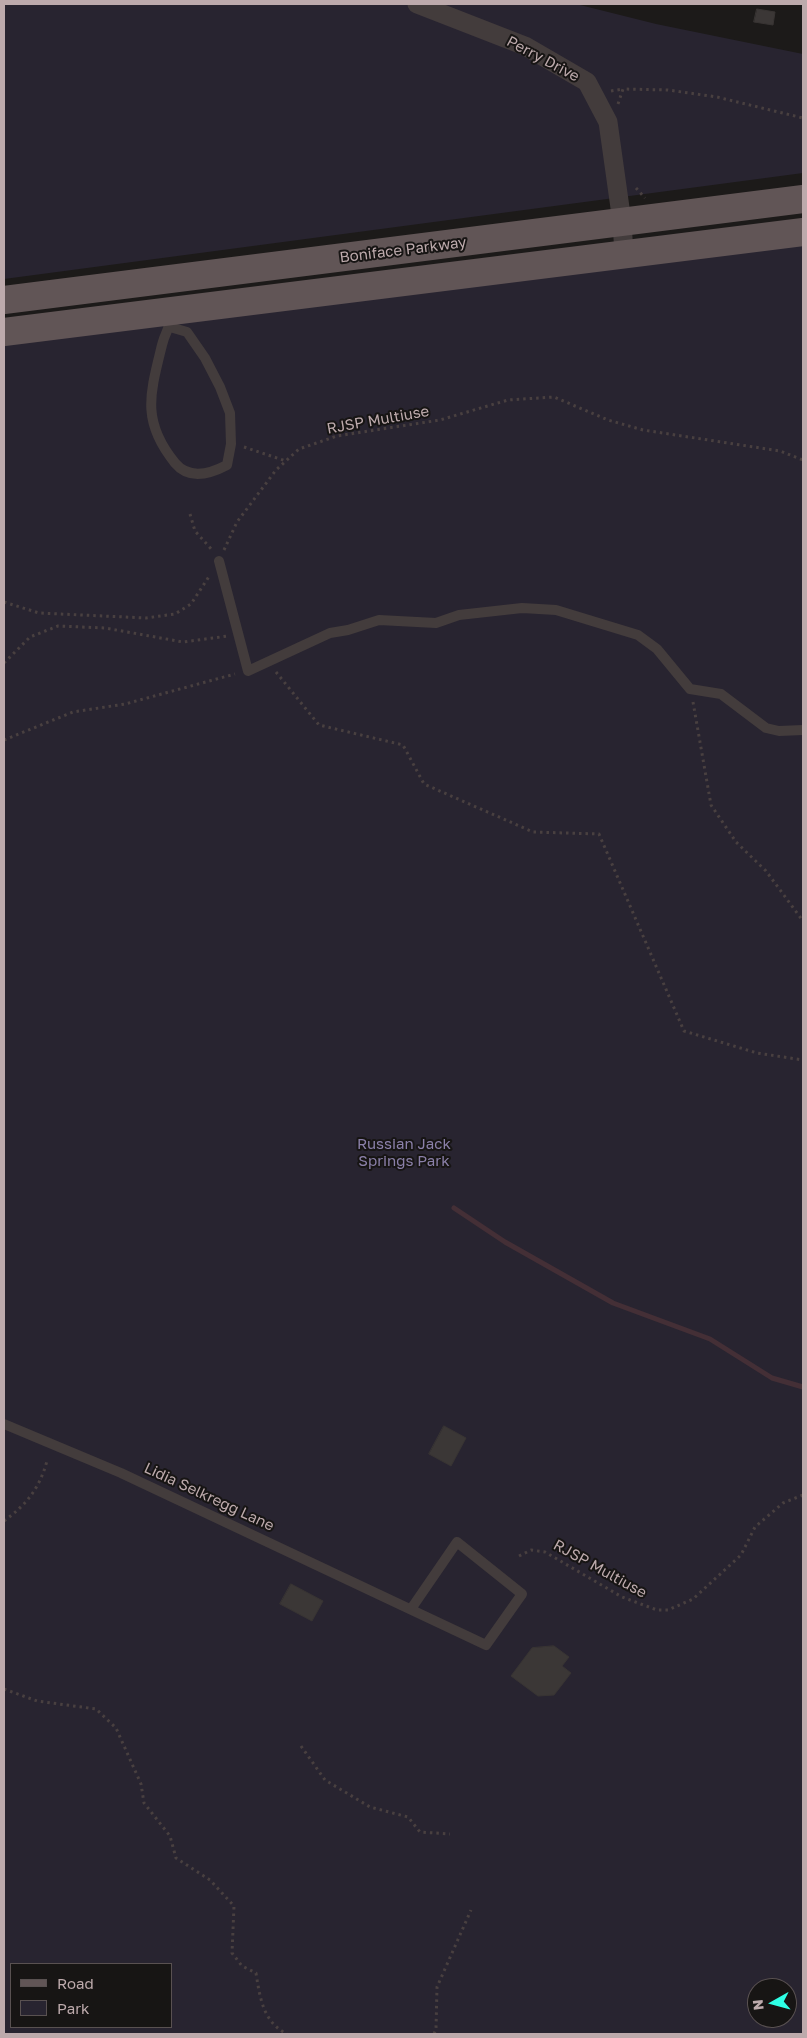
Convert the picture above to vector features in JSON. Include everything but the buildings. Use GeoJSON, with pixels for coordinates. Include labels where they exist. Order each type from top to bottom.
{"type":"FeatureCollection","features":[{"type":"Feature","properties":{"kind":"main road","name":"Boniface Parkway"},"geometry":{"type":"LineString","coordinates":[[4,300],[803,200]]}},
{"type":"Feature","properties":{"kind":"main road","name":"Boniface Parkway"},"geometry":{"type":"LineString","coordinates":[[4,332],[169,319],[624,254],[803,232]]}},
{"type":"Feature","properties":{"kind":"street","name":"Perry Drive"},"geometry":{"type":"LineString","coordinates":[[417,4],[525,46],[586,82],[608,122],[622,222],[624,254]]}},
{"type":"Feature","properties":{"kind":"lane"},"geometry":{"type":"LineString","coordinates":[[169,319],[187,332],[206,358],[230,413],[231,444],[227,465],[213,472],[195,474],[179,467],[166,452],[153,429],[151,413],[153,390],[169,319]]}},
{"type":"Feature","properties":{"kind":"lane"},"geometry":{"type":"LineString","coordinates":[[219,561],[241,636],[248,671],[330,632],[348,630],[379,620],[436,623],[459,615],[531,608],[556,610],[638,635],[657,649],[690,689],[721,694],[766,728],[779,731],[803,730]]}},
{"type":"Feature","properties":{"kind":"lane","name":"Lidia Selkregg Lane"},"geometry":{"type":"LineString","coordinates":[[4,1424],[122,1472],[400,1604],[410,1609],[486,1645],[522,1594],[457,1542],[410,1609]]}},
{"type":"Feature","properties":{"kind":"path"},"geometry":{"type":"LineString","coordinates":[[616,109],[622,90],[668,90],[717,97],[803,118]]}},
{"type":"Feature","properties":{"kind":"path"},"geometry":{"type":"LineString","coordinates":[[635,185],[638,193],[646,199],[652,200]]}},
{"type":"Feature","properties":{"kind":"path","name":"RJSP Multiuse"},"geometry":{"type":"LineString","coordinates":[[4,602],[39,614],[146,618],[175,614],[191,604],[219,561],[237,522],[276,470],[299,449],[337,436],[440,420],[508,400],[554,397],[608,420],[643,430],[780,451],[803,460]]}},
{"type":"Feature","properties":{"kind":"path"},"geometry":{"type":"LineString","coordinates":[[231,444],[286,461]]}},
{"type":"Feature","properties":{"kind":"path"},"geometry":{"type":"LineString","coordinates":[[190,514],[195,531],[219,561]]}},
{"type":"Feature","properties":{"kind":"path"},"geometry":{"type":"LineString","coordinates":[[4,663],[30,637],[58,626],[105,628],[183,642],[217,636],[241,636]]}},
{"type":"Feature","properties":{"kind":"path"},"geometry":{"type":"LineString","coordinates":[[268,662],[319,726],[403,745],[424,784],[534,832],[599,834],[684,1031],[757,1053],[803,1060]]}},
{"type":"Feature","properties":{"kind":"path"},"geometry":{"type":"LineString","coordinates":[[4,740],[73,712],[125,704],[248,671]]}},
{"type":"Feature","properties":{"kind":"path"},"geometry":{"type":"LineString","coordinates":[[690,689],[712,805],[736,842],[766,871],[803,921]]}},
{"type":"Feature","properties":{"kind":"path"},"geometry":{"type":"LineString","coordinates":[[4,1521],[25,1506],[43,1477],[48,1461]]}},
{"type":"Feature","properties":{"kind":"path","name":"RJSP Multiuse"},"geometry":{"type":"LineString","coordinates":[[519,1556],[531,1550],[545,1552],[622,1597],[657,1610],[668,1610],[693,1599],[741,1555],[755,1527],[782,1503],[803,1495]]}},
{"type":"Feature","properties":{"kind":"path"},"geometry":{"type":"LineString","coordinates":[[4,1689],[37,1701],[96,1709],[116,1728],[141,1784],[144,1804],[170,1836],[176,1858],[210,1880],[234,1906],[232,1952],[242,1966],[256,1973],[261,2005],[276,2028],[287,2034]]}},
{"type":"Feature","properties":{"kind":"path"},"geometry":{"type":"LineString","coordinates":[[301,1746],[325,1780],[355,1798],[370,1806],[408,1817],[420,1832],[450,1834]]}},
{"type":"Feature","properties":{"kind":"path"},"geometry":{"type":"LineString","coordinates":[[434,2034],[436,2028],[437,1987],[471,1910]]}},
{"type":"Feature","properties":{"kind":"green space"},"geometry":{"type":"Polygon","coordinates":[[[4,4],[576,4],[656,24],[803,54],[803,173],[4,279],[4,4]]]}},
{"type":"Feature","properties":{"kind":"green space","name":"Russian Jack Springs Park"},"geometry":{"type":"Polygon","coordinates":[[[803,244],[803,2034],[4,2034],[4,342],[803,244]]]}},
{"type":"Feature","properties":{"kind":"waterway"},"geometry":{"type":"LineString","coordinates":[[454,1208],[505,1242],[613,1303],[710,1339],[772,1378],[803,1387]]}}]}
